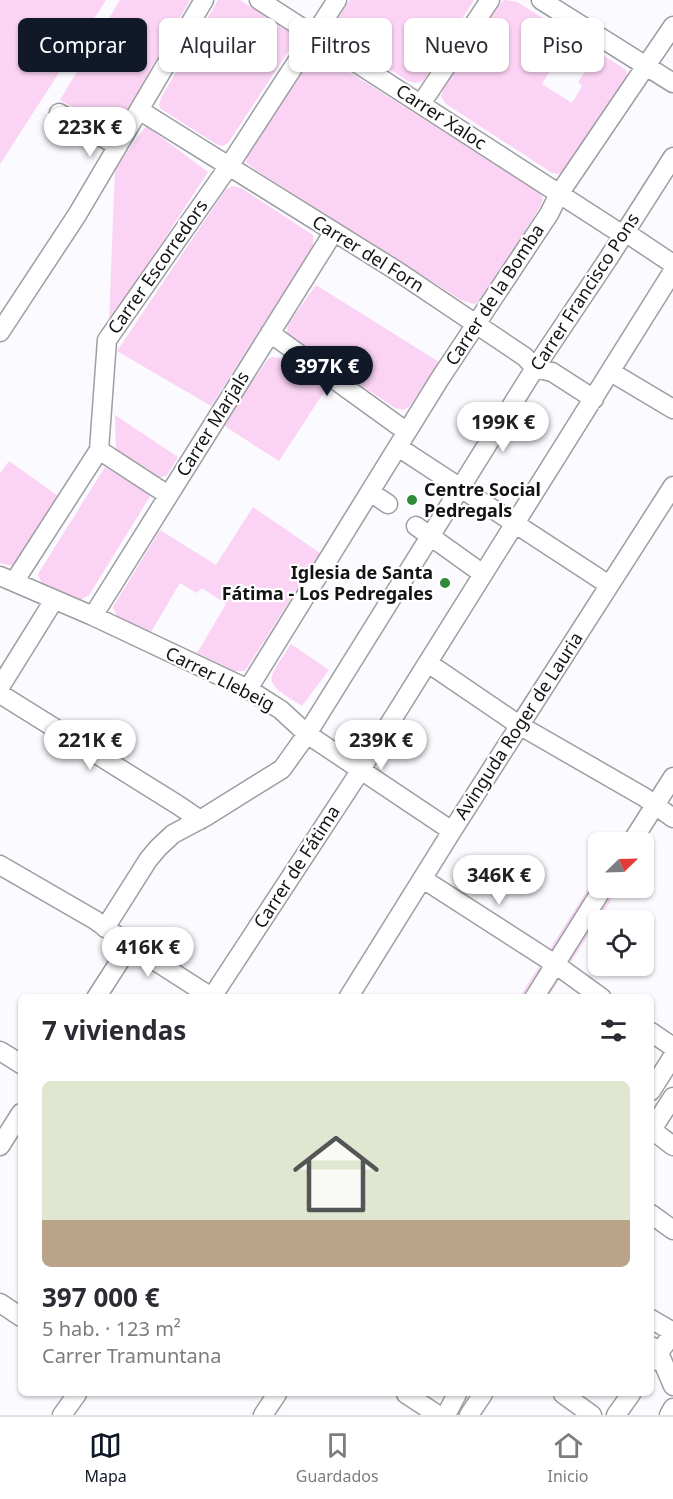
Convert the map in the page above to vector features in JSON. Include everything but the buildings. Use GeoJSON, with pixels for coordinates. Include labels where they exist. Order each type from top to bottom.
{"type":"FeatureCollection","features":[{"type":"Feature","properties":{"kind":"street"},"geometry":{"type":"LineString","coordinates":[[0,332],[77,215],[204,0]]}},
{"type":"Feature","properties":{"kind":"street","name":"Carrer Xaloc"},"geometry":{"type":"LineString","coordinates":[[260,0],[289,18]]}},
{"type":"Feature","properties":{"kind":"street","name":"Carrer Escorredors"},"geometry":{"type":"LineString","coordinates":[[325,18],[337,0]]}},
{"type":"Feature","properties":{"kind":"street"},"geometry":{"type":"LineString","coordinates":[[421,105],[490,0]]}},
{"type":"Feature","properties":{"kind":"street"},"geometry":{"type":"LineString","coordinates":[[541,0],[673,83]]}},
{"type":"Feature","properties":{"kind":"street","name":"Carrer de la Bomba"},"geometry":{"type":"LineString","coordinates":[[248,689],[476,324],[673,26]]}},
{"type":"Feature","properties":{"kind":"street","name":"Carrer Escorredors"},"geometry":{"type":"LineString","coordinates":[[7,579],[99,450],[107,339],[229,166],[290,72]]}},
{"type":"Feature","properties":{"kind":"street","name":"Carrer Xaloc"},"geometry":{"type":"LineString","coordinates":[[372,72],[673,264]]}},
{"type":"Feature","properties":{"kind":"street","name":"Carrer del Forn"},"geometry":{"type":"LineString","coordinates":[[139,110],[397,272],[525,357],[535,368],[552,372],[594,399]]}},
{"type":"Feature","properties":{"kind":"street"},"geometry":{"type":"LineString","coordinates":[[59,113],[118,146]]}},
{"type":"Feature","properties":{"kind":"street","name":"Carrer Francisco Pons"},"geometry":{"type":"LineString","coordinates":[[105,928],[148,860],[173,834],[200,820],[282,769],[307,734],[423,532],[459,489],[673,157]]}},
{"type":"Feature","properties":{"kind":"street","name":"Carrer Marjals"},"geometry":{"type":"LineString","coordinates":[[93,616],[333,233]]}},
{"type":"Feature","properties":{"kind":"street","name":"Carrer de Fátima"},"geometry":{"type":"LineString","coordinates":[[214,994],[361,770],[673,271]]}},
{"type":"Feature","properties":{"kind":"street"},"geometry":{"type":"LineString","coordinates":[[270,333],[459,489],[515,522],[609,585]]}},
{"type":"Feature","properties":{"kind":"street"},"geometry":{"type":"LineString","coordinates":[[611,372],[673,409]]}},
{"type":"Feature","properties":{"kind":"street"},"geometry":{"type":"LineString","coordinates":[[99,450],[168,495]]}},
{"type":"Feature","properties":{"kind":"street","name":"Avinguda Roger de Lauria"},"geometry":{"type":"LineString","coordinates":[[351,994],[519,725],[673,486]]}},
{"type":"Feature","properties":{"kind":"street"},"geometry":{"type":"LineString","coordinates":[[370,492],[388,504]]}},
{"type":"Feature","properties":{"kind":"street"},"geometry":{"type":"LineString","coordinates":[[423,532],[483,574]]}},
{"type":"Feature","properties":{"kind":"street","name":"Carrer Llebeig"},"geometry":{"type":"LineString","coordinates":[[7,579],[93,616],[248,689],[281,710],[307,734],[452,831]]}},
{"type":"Feature","properties":{"kind":"street"},"geometry":{"type":"LineString","coordinates":[[0,687],[54,600]]}},
{"type":"Feature","properties":{"kind":"street"},"geometry":{"type":"LineString","coordinates":[[428,663],[519,725],[655,805],[673,818]]}},
{"type":"Feature","properties":{"kind":"street"},"geometry":{"type":"LineString","coordinates":[[0,694],[200,820]]}},
{"type":"Feature","properties":{"kind":"street"},"geometry":{"type":"LineString","coordinates":[[638,832],[673,777]]}},
{"type":"Feature","properties":{"kind":"street"},"geometry":{"type":"LineString","coordinates":[[0,865],[95,920],[207,994]]}},
{"type":"Feature","properties":{"kind":"street"},"geometry":{"type":"LineString","coordinates":[[423,879],[555,964],[596,994]]}},
{"type":"Feature","properties":{"kind":"street"},"geometry":{"type":"LineString","coordinates":[[536,994],[597,898]]}},
{"type":"Feature","properties":{"kind":"street"},"geometry":{"type":"LineString","coordinates":[[99,994],[130,945]]}},
{"type":"Feature","properties":{"kind":"street"},"geometry":{"type":"LineString","coordinates":[[654,1034],[673,1047]]}},
{"type":"Feature","properties":{"kind":"street"},"geometry":{"type":"LineString","coordinates":[[0,1051],[18,1062]]}},
{"type":"Feature","properties":{"kind":"street"},"geometry":{"type":"LineString","coordinates":[[654,1086],[673,1056]]}},
{"type":"Feature","properties":{"kind":"street"},"geometry":{"type":"LineString","coordinates":[[654,1126],[673,1097]]}},
{"type":"Feature","properties":{"kind":"street"},"geometry":{"type":"LineString","coordinates":[[0,1146],[18,1118]]}},
{"type":"Feature","properties":{"kind":"street"},"geometry":{"type":"LineString","coordinates":[[654,1133],[673,1146]]}},
{"type":"Feature","properties":{"kind":"street"},"geometry":{"type":"LineString","coordinates":[[654,1216],[673,1230]]}},
{"type":"Feature","properties":{"kind":"street"},"geometry":{"type":"LineString","coordinates":[[0,1303],[18,1315]]}},
{"type":"Feature","properties":{"kind":"street"},"geometry":{"type":"LineString","coordinates":[[654,1321],[673,1333],[654,1355],[673,1386]]}},
{"type":"Feature","properties":{"kind":"street"},"geometry":{"type":"LineString","coordinates":[[62,1415],[76,1396]]}},
{"type":"Feature","properties":{"kind":"street"},"geometry":{"type":"LineString","coordinates":[[263,1415],[276,1396]]}},
{"type":"Feature","properties":{"kind":"street"},"geometry":{"type":"LineString","coordinates":[[409,1396],[438,1415]]}},
{"type":"Feature","properties":{"kind":"street"},"geometry":{"type":"LineString","coordinates":[[454,1415],[447,1415],[456,1396]]}},
{"type":"Feature","properties":{"kind":"street"},"geometry":{"type":"LineString","coordinates":[[469,1415],[482,1396]]}},
{"type":"Feature","properties":{"kind":"street"},"geometry":{"type":"LineString","coordinates":[[565,1396],[592,1415]]}},
{"type":"Feature","properties":{"kind":"street"},"geometry":{"type":"LineString","coordinates":[[616,1415],[630,1396]]}},
{"type":"Feature","properties":{"kind":"street"},"geometry":{"type":"LineString","coordinates":[[669,1415],[673,1408]]}},
{"type":"Feature","properties":{"kind":"shaded area"},"geometry":{"type":"Polygon","coordinates":[[[0,0],[106,0],[94,18],[18,18],[18,72],[59,72],[0,164],[0,0]]]}},
{"type":"Feature","properties":{"kind":"shaded area"},"geometry":{"type":"Polygon","coordinates":[[[120,0],[190,0],[180,18],[159,18],[159,54],[121,121],[114,127],[60,100],[77,72],[147,72],[147,18],[109,18],[120,0]]]}},
{"type":"Feature","properties":{"kind":"shaded area"},"geometry":{"type":"Polygon","coordinates":[[[218,0],[240,0],[268,18],[208,18],[218,0]]]}},
{"type":"Feature","properties":{"kind":"shaded area"},"geometry":{"type":"Polygon","coordinates":[[[350,0],[474,0],[463,18],[404,18],[404,72],[429,72],[423,81],[415,83],[392,71],[392,18],[337,18],[350,0]]]}},
{"type":"Feature","properties":{"kind":"shaded area"},"geometry":{"type":"Polygon","coordinates":[[[502,1],[517,2],[543,18],[521,18],[521,72],[550,72],[542,84],[572,103],[582,86],[578,82],[585,72],[604,72],[604,56],[625,69],[627,74],[566,171],[558,174],[552,173],[446,104],[441,97],[443,89],[454,72],[509,72],[509,18],[491,18],[502,1]]]}},
{"type":"Feature","properties":{"kind":"shaded area"},"geometry":{"type":"Polygon","coordinates":[[[277,24],[289,32],[289,51],[277,69],[277,24]]]}},
{"type":"Feature","properties":{"kind":"shaded area"},"geometry":{"type":"Polygon","coordinates":[[[176,72],[275,72],[228,143],[222,146],[161,109],[159,105],[176,72]]]}},
{"type":"Feature","properties":{"kind":"shaded area"},"geometry":{"type":"Polygon","coordinates":[[[303,72],[349,72],[540,193],[543,199],[482,299],[475,304],[463,301],[254,169],[246,162],[248,153],[303,72]]]}},
{"type":"Feature","properties":{"kind":"shaded area"},"geometry":{"type":"Polygon","coordinates":[[[146,126],[208,172],[109,323],[115,169],[146,126]]]}},
{"type":"Feature","properties":{"kind":"shaded area"},"geometry":{"type":"Polygon","coordinates":[[[233,186],[241,188],[313,235],[313,247],[211,406],[117,351],[226,189],[233,186]]]}},
{"type":"Feature","properties":{"kind":"shaded area"},"geometry":{"type":"Polygon","coordinates":[[[316,285],[439,362],[409,407],[403,410],[395,408],[291,338],[287,332],[288,324],[316,285]]]}},
{"type":"Feature","properties":{"kind":"shaded area"},"geometry":{"type":"Polygon","coordinates":[[[280,358],[326,389],[279,461],[223,425],[268,359],[280,358]]]}},
{"type":"Feature","properties":{"kind":"shaded area"},"geometry":{"type":"Polygon","coordinates":[[[115,415],[178,457],[167,475],[156,479],[116,453],[115,415]]]}},
{"type":"Feature","properties":{"kind":"shaded area"},"geometry":{"type":"Polygon","coordinates":[[[9,461],[58,496],[12,566],[0,563],[0,473],[9,461]]]}},
{"type":"Feature","properties":{"kind":"shaded area"},"geometry":{"type":"Polygon","coordinates":[[[105,467],[151,495],[89,595],[80,600],[41,582],[38,574],[105,467]]]}},
{"type":"Feature","properties":{"kind":"shaded area"},"geometry":{"type":"Polygon","coordinates":[[[253,507],[320,553],[245,671],[234,671],[197,653],[226,604],[202,588],[197,593],[180,583],[151,632],[117,617],[113,607],[160,530],[216,565],[253,507]]]}},
{"type":"Feature","properties":{"kind":"shaded area"},"geometry":{"type":"Polygon","coordinates":[[[291,644],[329,670],[302,706],[279,691],[272,680],[273,673],[291,644]]]}},
{"type":"Feature","properties":{"kind":"shaded area"},"geometry":{"type":"Polygon","coordinates":[[[588,889],[588,898],[612,898],[605,910],[588,910],[588,936],[550,994],[522,994],[588,889]]]}},
{"type":"Feature","properties":{"kind":"place","name":"Centre Social Pedregals"},"geometry":{"type":"Point","coordinates":[412,500]}},
{"type":"Feature","properties":{"kind":"place","name":"Iglesia de Santa Fátima - Los Pedregales"},"geometry":{"type":"Point","coordinates":[445,583]}}]}
